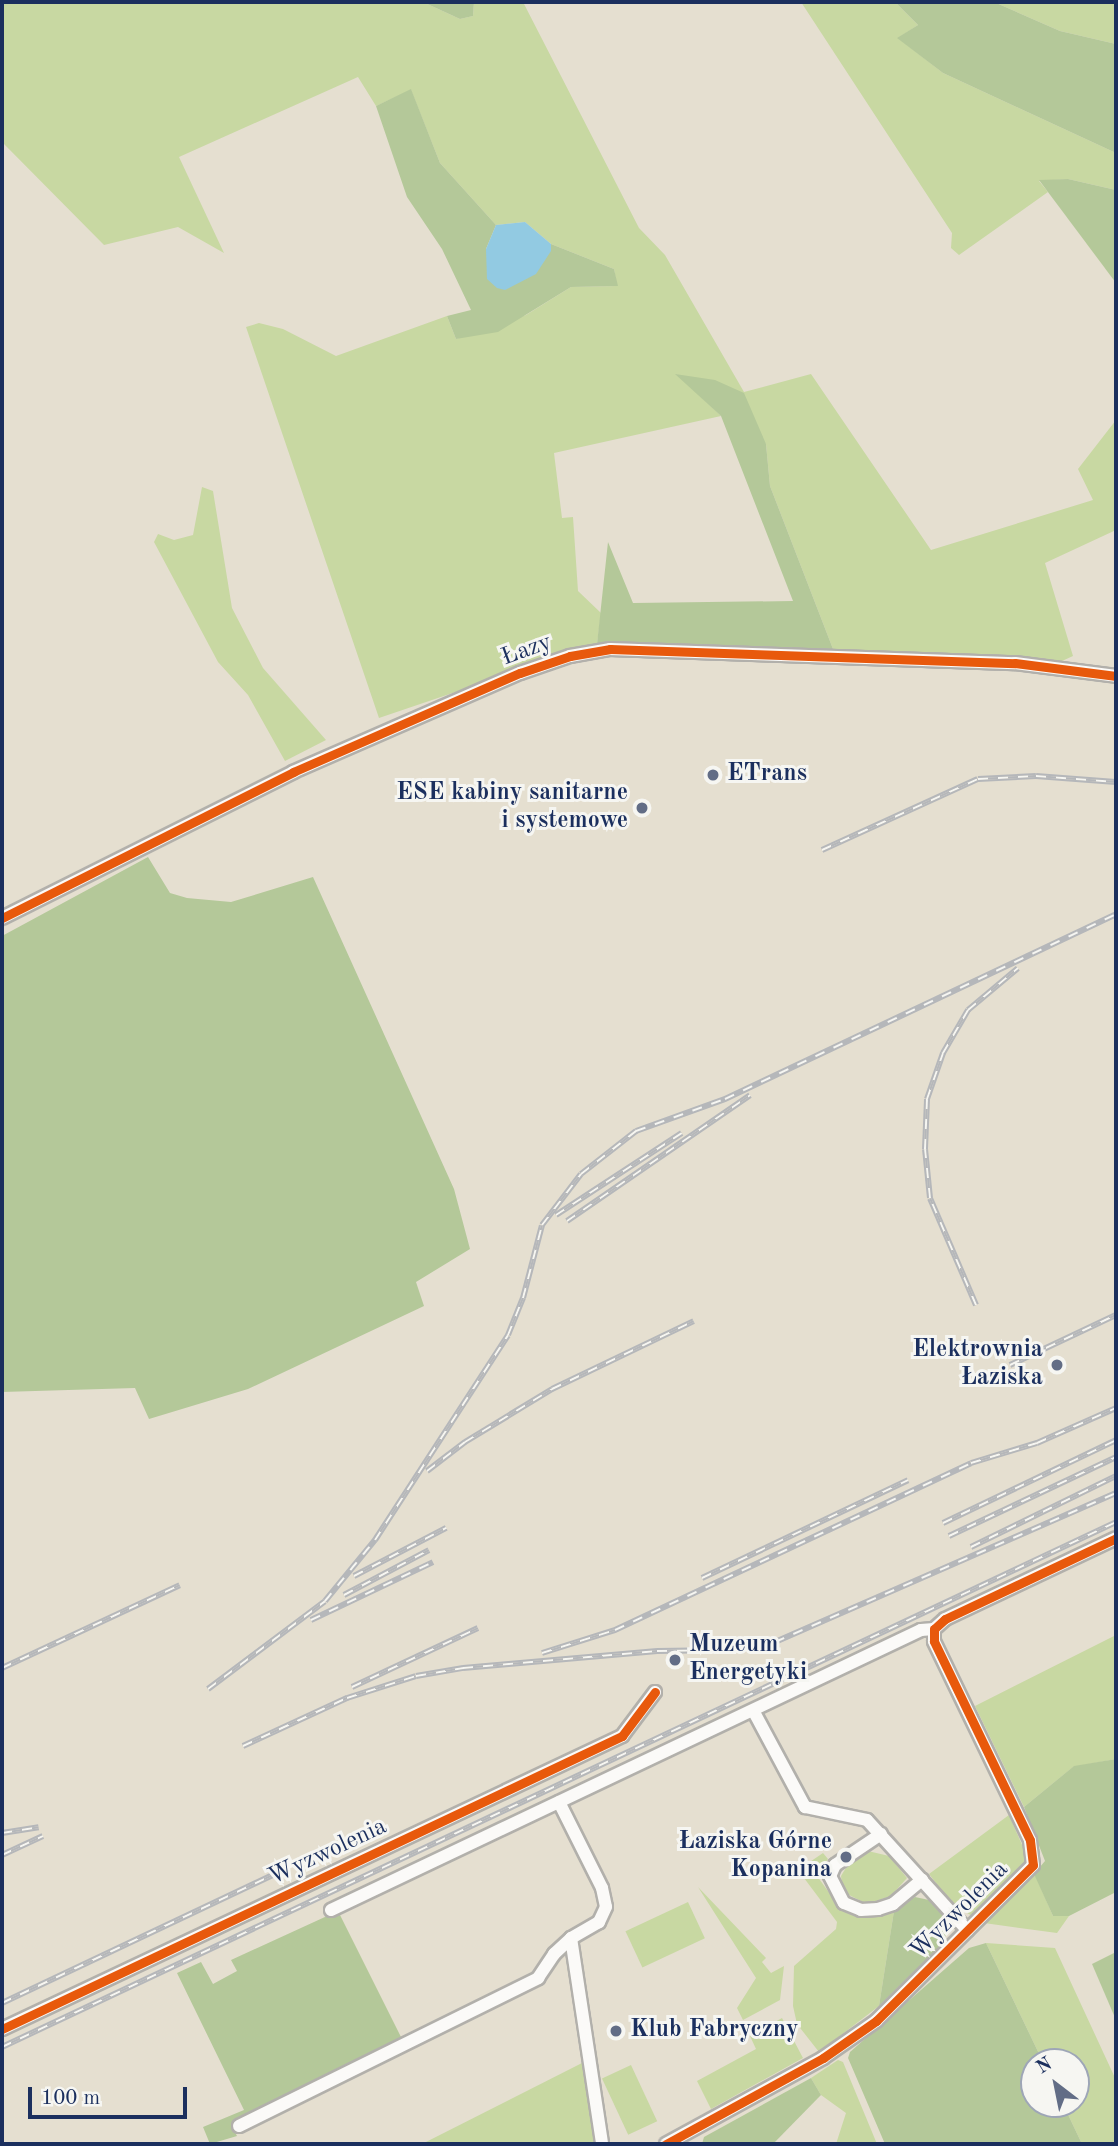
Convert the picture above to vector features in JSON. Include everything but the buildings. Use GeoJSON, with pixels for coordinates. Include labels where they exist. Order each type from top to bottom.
{"type":"FeatureCollection","features":[{"type":"Feature","properties":{"kind":"street","name":"Łazy"},"geometry":{"type":"LineString","coordinates":[[2,918],[293,772],[520,673],[570,656],[610,649],[987,662],[1116,676]]}},
{"type":"Feature","properties":{"kind":"street"},"geometry":{"type":"LineString","coordinates":[[331,1910],[754,1712],[921,1630],[934,1629],[944,1619],[1116,1538]]}},
{"type":"Feature","properties":{"kind":"street","name":"Wyzwolenia"},"geometry":{"type":"LineString","coordinates":[[666,2144],[841,2046],[876,2021],[1033,1865],[1035,1855],[934,1641],[934,1629]]}},
{"type":"Feature","properties":{"kind":"street","name":"Wyzwolenia"},"geometry":{"type":"LineString","coordinates":[[2,2029],[622,1736],[655,1692]]}},
{"type":"Feature","properties":{"kind":"street","name":"Wyzwolenia"},"geometry":{"type":"LineString","coordinates":[[754,1712],[805,1807],[867,1820],[967,1930]]}},
{"type":"Feature","properties":{"kind":"street"},"geometry":{"type":"LineString","coordinates":[[239,2126],[538,1978],[554,1954],[571,1938],[599,1922],[606,1907],[602,1888],[559,1802]]}},
{"type":"Feature","properties":{"kind":"street"},"geometry":{"type":"LineString","coordinates":[[881,1834],[835,1865],[831,1876],[845,1903],[861,1910],[878,1909],[893,1904],[922,1880]]}},
{"type":"Feature","properties":{"kind":"street"},"geometry":{"type":"LineString","coordinates":[[571,1938],[602,2144]]}},
{"type":"Feature","properties":{"kind":"green space"},"geometry":{"type":"Polygon","coordinates":[[[2,2],[423,2],[460,19],[473,16],[474,2],[523,2],[639,228],[665,255],[744,392],[811,374],[931,550],[1093,500],[1078,469],[1116,420],[1116,530],[1045,563],[1073,656],[1062,661],[833,649],[770,486],[766,444],[677,374],[721,416],[554,453],[562,518],[573,517],[578,591],[601,613],[597,644],[379,718],[246,327],[259,323],[283,329],[336,356],[447,316],[456,339],[526,315],[571,287],[617,286],[614,269],[551,244],[525,222],[496,225],[440,163],[411,90],[376,106],[358,77],[179,157],[224,253],[178,227],[104,245],[2,142],[2,2]]]}},
{"type":"Feature","properties":{"kind":"green space"},"geometry":{"type":"Polygon","coordinates":[[[423,2],[474,2],[473,16],[460,19],[423,2]]]}},
{"type":"Feature","properties":{"kind":"green space"},"geometry":{"type":"Polygon","coordinates":[[[801,2],[895,2],[918,25],[898,38],[943,73],[1116,153],[1116,190],[1068,179],[1039,181],[1048,192],[959,255],[951,248],[952,233],[801,2]]]}},
{"type":"Feature","properties":{"kind":"green space"},"geometry":{"type":"Polygon","coordinates":[[[895,2],[994,2],[1060,31],[1116,44],[1116,153],[943,73],[897,38],[918,25],[895,2]]]}},
{"type":"Feature","properties":{"kind":"green space"},"geometry":{"type":"Polygon","coordinates":[[[994,2],[1116,2],[1116,44],[1060,31],[994,2]]]}},
{"type":"Feature","properties":{"kind":"green space"},"geometry":{"type":"Polygon","coordinates":[[[411,89],[440,163],[496,225],[486,249],[551,251],[551,244],[614,269],[618,286],[571,287],[498,332],[456,339],[447,316],[471,310],[442,249],[407,197],[376,106],[411,89]]]}},
{"type":"Feature","properties":{"kind":"green space"},"geometry":{"type":"Polygon","coordinates":[[[1068,179],[1116,190],[1116,283],[1039,180],[1068,179]]]}},
{"type":"Feature","properties":{"kind":"green space"},"geometry":{"type":"Polygon","coordinates":[[[675,374],[715,380],[744,393],[766,444],[770,486],[833,649],[597,644],[608,542],[633,603],[793,601],[721,416],[675,374]]]}},
{"type":"Feature","properties":{"kind":"green space"},"geometry":{"type":"Polygon","coordinates":[[[202,487],[213,491],[232,608],[263,668],[326,740],[285,761],[248,695],[218,662],[154,542],[158,534],[174,540],[193,535],[202,487]]]}},
{"type":"Feature","properties":{"kind":"green space"},"geometry":{"type":"Polygon","coordinates":[[[148,857],[170,893],[187,898],[231,902],[313,877],[454,1189],[470,1249],[416,1282],[424,1306],[248,1389],[149,1419],[135,1388],[2,1392],[2,936],[148,857]]]}},
{"type":"Feature","properties":{"kind":"green space"},"geometry":{"type":"Polygon","coordinates":[[[1116,1635],[1116,1759],[1073,1767],[1024,1807],[975,1706],[1116,1635]]]}},
{"type":"Feature","properties":{"kind":"green space"},"geometry":{"type":"Polygon","coordinates":[[[1116,1759],[1116,1892],[1069,1916],[1053,1916],[1034,1874],[1045,1861],[1024,1807],[1074,1766],[1116,1759]]]}},
{"type":"Feature","properties":{"kind":"green space"},"geometry":{"type":"Polygon","coordinates":[[[1009,1815],[1053,1916],[1069,1916],[1057,1933],[984,1923],[952,1904],[929,1874],[1009,1815]]]}},
{"type":"Feature","properties":{"kind":"green space"},"geometry":{"type":"Polygon","coordinates":[[[868,1851],[889,1856],[907,1878],[891,1896],[867,1904],[843,1892],[841,1876],[850,1861],[868,1851]]]}},
{"type":"Feature","properties":{"kind":"green space"},"geometry":{"type":"Polygon","coordinates":[[[823,1853],[828,1859],[817,1876],[841,1909],[875,1917],[894,1911],[879,2006],[819,2052],[797,2024],[793,2006],[794,1966],[836,1929],[837,1922],[798,1870],[823,1853]]]}},
{"type":"Feature","properties":{"kind":"green space"},"geometry":{"type":"Polygon","coordinates":[[[698,1887],[766,1958],[762,1962],[771,1973],[784,1966],[780,2000],[743,2020],[737,2008],[756,1978],[698,1887]]]}},
{"type":"Feature","properties":{"kind":"green space"},"geometry":{"type":"Polygon","coordinates":[[[915,1897],[929,1900],[940,1910],[948,1924],[944,1942],[879,2006],[894,1911],[915,1897]]]}},
{"type":"Feature","properties":{"kind":"green space"},"geometry":{"type":"Polygon","coordinates":[[[688,1902],[705,1938],[642,1967],[625,1931],[688,1902]]]}},
{"type":"Feature","properties":{"kind":"green space"},"geometry":{"type":"Polygon","coordinates":[[[338,1911],[402,2039],[231,2125],[237,2136],[210,2144],[203,2127],[244,2110],[177,1973],[201,1962],[213,1984],[237,1971],[231,1960],[338,1911]]]}},
{"type":"Feature","properties":{"kind":"green space"},"geometry":{"type":"Polygon","coordinates":[[[986,1943],[1055,1948],[1116,2080],[1116,2144],[1082,2144],[1070,2118],[1090,2118],[1090,2048],[1036,2048],[986,1943]]]}},
{"type":"Feature","properties":{"kind":"green space"},"geometry":{"type":"Polygon","coordinates":[[[986,1943],[1036,2048],[1020,2048],[1020,2118],[1070,2118],[1082,2144],[885,2144],[848,2058],[850,2052],[969,1948],[986,1943]]]}},
{"type":"Feature","properties":{"kind":"green space"},"geometry":{"type":"Polygon","coordinates":[[[1116,1952],[1116,2020],[1092,1964],[1116,1952]]]}},
{"type":"Feature","properties":{"kind":"green space"},"geometry":{"type":"Polygon","coordinates":[[[782,2018],[803,2058],[711,2109],[697,2081],[756,2049],[750,2036],[782,2018]]]}},
{"type":"Feature","properties":{"kind":"green space"},"geometry":{"type":"Polygon","coordinates":[[[838,2060],[843,2062],[877,2144],[836,2144],[846,2113],[821,2095],[811,2078],[838,2060]]]}},
{"type":"Feature","properties":{"kind":"green space"},"geometry":{"type":"Polygon","coordinates":[[[582,2063],[598,2144],[422,2144],[582,2063]]]}},
{"type":"Feature","properties":{"kind":"green space"},"geometry":{"type":"Polygon","coordinates":[[[631,2065],[657,2121],[628,2135],[602,2079],[631,2065]]]}},
{"type":"Feature","properties":{"kind":"green space"},"geometry":{"type":"Polygon","coordinates":[[[811,2078],[821,2095],[773,2144],[702,2144],[704,2137],[811,2078]]]}},
{"type":"Feature","properties":{"kind":"water"},"geometry":{"type":"Polygon","coordinates":[[[525,222],[551,244],[551,251],[536,274],[505,290],[497,288],[487,279],[486,249],[496,225],[525,222]]]}},
{"type":"Feature","properties":{"kind":"railway"},"geometry":{"type":"LineString","coordinates":[[822,850],[978,779],[1036,776],[1116,782]]}},
{"type":"Feature","properties":{"kind":"railway"},"geometry":{"type":"LineString","coordinates":[[208,1689],[325,1601],[375,1540],[508,1335],[523,1298],[542,1225],[581,1174],[636,1131],[725,1099],[1116,914]]}},
{"type":"Feature","properties":{"kind":"railway"},"geometry":{"type":"LineString","coordinates":[[976,1305],[930,1198],[925,1149],[927,1099],[943,1053],[968,1010],[1018,968]]}},
{"type":"Feature","properties":{"kind":"railway"},"geometry":{"type":"LineString","coordinates":[[567,1221],[750,1095]]}},
{"type":"Feature","properties":{"kind":"railway"},"geometry":{"type":"LineString","coordinates":[[556,1215],[682,1133]]}},
{"type":"Feature","properties":{"kind":"railway"},"geometry":{"type":"LineString","coordinates":[[1010,1365],[1116,1315]]}},
{"type":"Feature","properties":{"kind":"railway"},"geometry":{"type":"LineString","coordinates":[[427,1471],[465,1442],[552,1389],[694,1321]]}},
{"type":"Feature","properties":{"kind":"railway"},"geometry":{"type":"LineString","coordinates":[[542,1653],[615,1630],[971,1463],[1037,1443],[1116,1408]]}},
{"type":"Feature","properties":{"kind":"railway"},"geometry":{"type":"LineString","coordinates":[[943,1523],[1116,1440]]}},
{"type":"Feature","properties":{"kind":"railway"},"geometry":{"type":"LineString","coordinates":[[949,1536],[1116,1457]]}},
{"type":"Feature","properties":{"kind":"railway"},"geometry":{"type":"LineString","coordinates":[[971,1547],[1116,1476]]}},
{"type":"Feature","properties":{"kind":"railway"},"geometry":{"type":"LineString","coordinates":[[702,1578],[908,1480]]}},
{"type":"Feature","properties":{"kind":"railway"},"geometry":{"type":"LineString","coordinates":[[243,1746],[347,1698],[416,1676],[463,1668],[657,1651],[727,1650],[775,1642],[1116,1493]]}},
{"type":"Feature","properties":{"kind":"railway"},"geometry":{"type":"LineString","coordinates":[[2,2047],[1116,1522]]}},
{"type":"Feature","properties":{"kind":"railway"},"geometry":{"type":"LineString","coordinates":[[354,1576],[446,1528]]}},
{"type":"Feature","properties":{"kind":"railway"},"geometry":{"type":"LineString","coordinates":[[344,1595],[429,1550]]}},
{"type":"Feature","properties":{"kind":"railway"},"geometry":{"type":"LineString","coordinates":[[311,1620],[433,1562]]}},
{"type":"Feature","properties":{"kind":"railway"},"geometry":{"type":"LineString","coordinates":[[2,1668],[180,1585]]}},
{"type":"Feature","properties":{"kind":"railway"},"geometry":{"type":"LineString","coordinates":[[352,1687],[478,1628]]}},
{"type":"Feature","properties":{"kind":"railway"},"geometry":{"type":"LineString","coordinates":[[2,1833],[39,1827]]}},
{"type":"Feature","properties":{"kind":"railway"},"geometry":{"type":"LineString","coordinates":[[2,1855],[43,1836]]}},
{"type":"Feature","properties":{"kind":"railway"},"geometry":{"type":"LineString","coordinates":[[2,2003],[286,1869]]}},
{"type":"Feature","properties":{"kind":"cycle path"},"geometry":{"type":"LineString","coordinates":[[2,918],[293,772],[520,673],[570,656],[610,649],[1015,663],[1116,676]]}},
{"type":"Feature","properties":{"kind":"cycle path"},"geometry":{"type":"LineString","coordinates":[[666,2144],[823,2058],[876,2021],[1033,1865],[1030,1840],[934,1641],[934,1629],[945,1619],[1116,1538]]}},
{"type":"Feature","properties":{"kind":"cycle path"},"geometry":{"type":"LineString","coordinates":[[2,2029],[622,1736],[655,1692]]}},
{"type":"Feature","properties":{"kind":"place","name":"ETrans"},"geometry":{"type":"Point","coordinates":[713,775]}},
{"type":"Feature","properties":{"kind":"place","name":"ESE kabiny sanitarne i systemowe"},"geometry":{"type":"Point","coordinates":[642,808]}},
{"type":"Feature","properties":{"kind":"place","name":"Elektrownia Łaziska"},"geometry":{"type":"Point","coordinates":[1057,1365]}},
{"type":"Feature","properties":{"kind":"place","name":"Muzeum Energetyki"},"geometry":{"type":"Point","coordinates":[675,1660]}},
{"type":"Feature","properties":{"kind":"place","name":"Łaziska Górne Kopanina"},"geometry":{"type":"Point","coordinates":[846,1857]}},
{"type":"Feature","properties":{"kind":"place","name":"Klub Fabryczny"},"geometry":{"type":"Point","coordinates":[616,2031]}}]}
